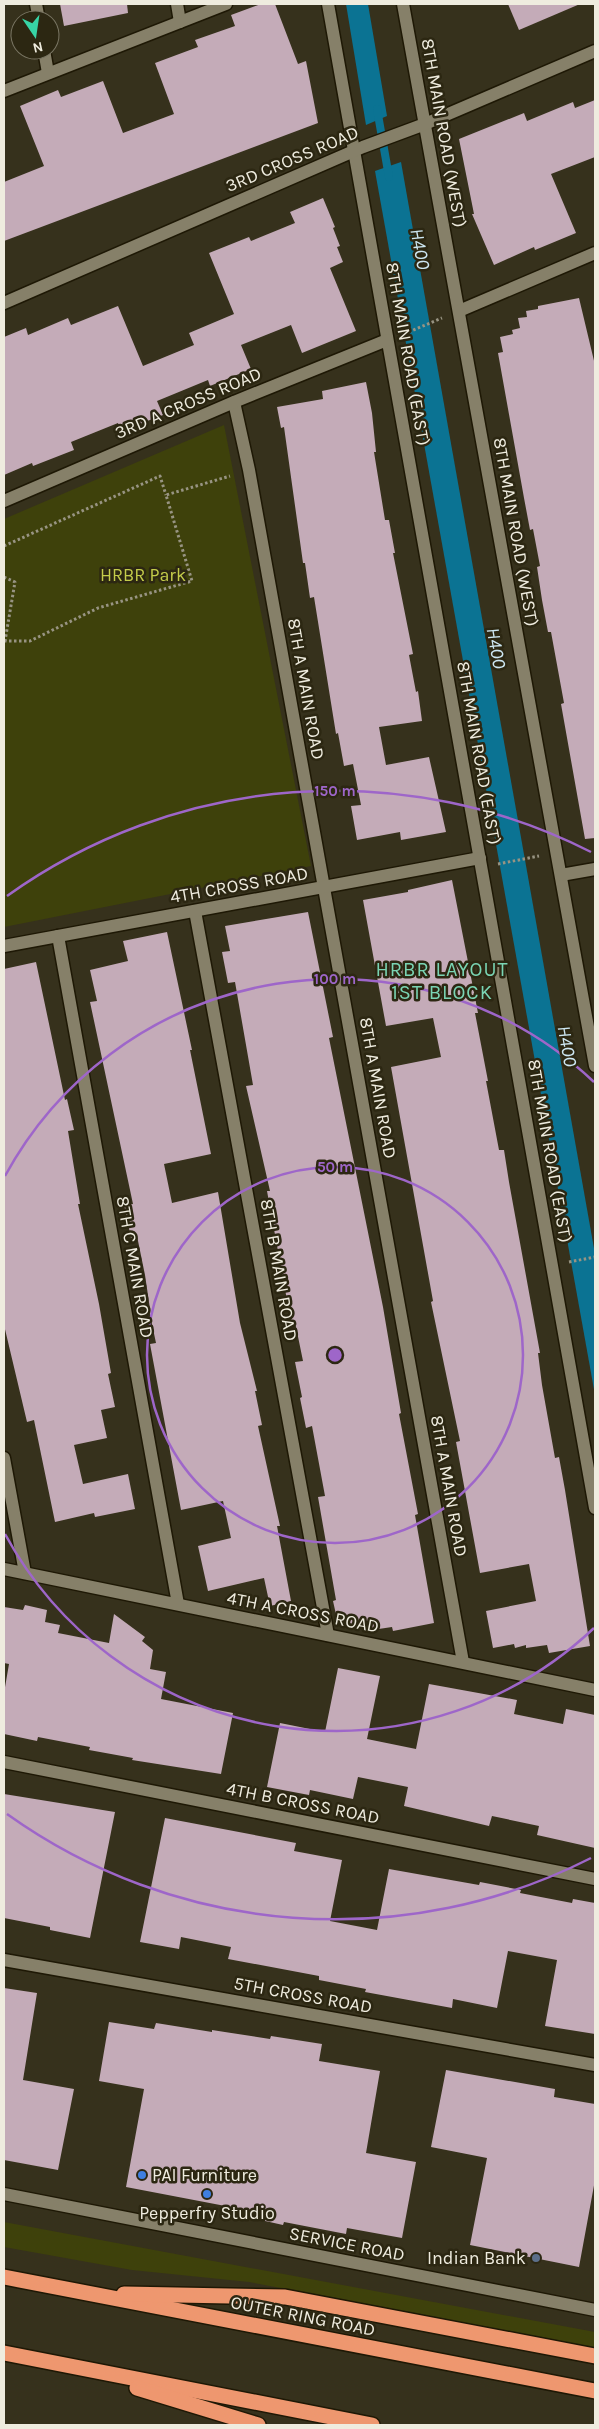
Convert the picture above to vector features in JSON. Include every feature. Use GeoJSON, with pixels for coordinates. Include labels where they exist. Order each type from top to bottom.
{"type":"FeatureCollection","features":[{"type":"Feature","properties":{"kind":"highway","name":"OUTER RING ROAD"},"geometry":{"type":"LineString","coordinates":[[4,2277],[595,2391]]}},
{"type":"Feature","properties":{"kind":"highway"},"geometry":{"type":"LineString","coordinates":[[82,2293],[285,2297],[595,2356]]}},
{"type":"Feature","properties":{"kind":"highway"},"geometry":{"type":"LineString","coordinates":[[4,2353],[372,2425]]}},
{"type":"Feature","properties":{"kind":"highway"},"geometry":{"type":"LineString","coordinates":[[62,2364],[258,2425]]}},
{"type":"Feature","properties":{"kind":"street"},"geometry":{"type":"LineString","coordinates":[[177,4],[180,22]]}},
{"type":"Feature","properties":{"kind":"street"},"geometry":{"type":"LineString","coordinates":[[4,91],[226,4]]}},
{"type":"Feature","properties":{"kind":"street","name":"8TH MAIN ROAD (EAST)"},"geometry":{"type":"LineString","coordinates":[[328,4],[358,149],[387,340],[595,1508]]}},
{"type":"Feature","properties":{"kind":"street","name":"8TH MAIN ROAD (WEST)"},"geometry":{"type":"LineString","coordinates":[[403,4],[595,1060]]}},
{"type":"Feature","properties":{"kind":"street","name":"3RD CROSS ROAD"},"geometry":{"type":"LineString","coordinates":[[4,303],[358,149],[425,124],[595,51]]}},
{"type":"Feature","properties":{"kind":"street"},"geometry":{"type":"LineString","coordinates":[[46,60],[48,73]]}},
{"type":"Feature","properties":{"kind":"street"},"geometry":{"type":"LineString","coordinates":[[459,311],[595,253]]}},
{"type":"Feature","properties":{"kind":"street","name":"3RD A CROSS ROAD"},"geometry":{"type":"LineString","coordinates":[[4,501],[234,402],[387,340]]}},
{"type":"Feature","properties":{"kind":"street","name":"8TH A MAIN ROAD"},"geometry":{"type":"LineString","coordinates":[[234,402],[249,470],[463,1662]]}},
{"type":"Feature","properties":{"kind":"street","name":"4TH CROSS ROAD"},"geometry":{"type":"LineString","coordinates":[[4,946],[480,858]]}},
{"type":"Feature","properties":{"kind":"street"},"geometry":{"type":"LineString","coordinates":[[561,874],[595,869]]}},
{"type":"Feature","properties":{"kind":"street","name":"8TH B MAIN ROAD"},"geometry":{"type":"LineString","coordinates":[[195,911],[328,1635]]}},
{"type":"Feature","properties":{"kind":"street","name":"8TH C MAIN ROAD"},"geometry":{"type":"LineString","coordinates":[[58,936],[178,1604]]}},
{"type":"Feature","properties":{"kind":"street"},"geometry":{"type":"LineString","coordinates":[[4,1458],[25,1573]]}},
{"type":"Feature","properties":{"kind":"street","name":"4TH A CROSS ROAD"},"geometry":{"type":"LineString","coordinates":[[4,1569],[595,1690]]}},
{"type":"Feature","properties":{"kind":"street","name":"4TH B CROSS ROAD"},"geometry":{"type":"LineString","coordinates":[[4,1762],[595,1879]]}},
{"type":"Feature","properties":{"kind":"street","name":"5TH CROSS ROAD"},"geometry":{"type":"LineString","coordinates":[[4,1960],[595,2064]]}},
{"type":"Feature","properties":{"kind":"street","name":"SERVICE ROAD"},"geometry":{"type":"LineString","coordinates":[[4,2194],[595,2310]]}},
{"type":"Feature","properties":{"kind":"path"},"geometry":{"type":"LineString","coordinates":[[404,334],[438,319]]}},
{"type":"Feature","properties":{"kind":"path"},"geometry":{"type":"LineString","coordinates":[[166,495],[249,470]]}},
{"type":"Feature","properties":{"kind":"path"},"geometry":{"type":"LineString","coordinates":[[4,546],[160,476],[192,581],[98,608],[30,641],[5,641],[15,582],[4,578]]}},
{"type":"Feature","properties":{"kind":"path"},"geometry":{"type":"LineString","coordinates":[[500,864],[535,857]]}},
{"type":"Feature","properties":{"kind":"path"},"geometry":{"type":"LineString","coordinates":[[571,1262],[595,1257]]}},
{"type":"Feature","properties":{"kind":"green space","name":"HRBR Park"},"geometry":{"type":"Polygon","coordinates":[[[224,425],[311,866],[4,927],[4,519],[224,425]]]}},
{"type":"Feature","properties":{"kind":"green space"},"geometry":{"type":"Polygon","coordinates":[[[4,2222],[595,2332],[595,2348],[249,2282],[132,2270],[4,2247],[4,2222]]]}},
{"type":"Feature","properties":{"kind":"water"},"geometry":{"type":"Polygon","coordinates":[[[346,4],[368,4],[387,116],[366,125],[346,4]]]}},
{"type":"Feature","properties":{"kind":"water"},"geometry":{"type":"Polygon","coordinates":[[[401,162],[595,1254],[595,1395],[375,171],[401,162]]]}},
{"type":"Feature","properties":{"kind":"building"},"geometry":{"type":"Polygon","coordinates":[[[60,4],[127,4],[128,13],[64,26],[60,4]]]}},
{"type":"Feature","properties":{"kind":"building"},"geometry":{"type":"Polygon","coordinates":[[[261,4],[275,4],[298,64],[306,61],[318,123],[4,241],[4,182],[44,166],[20,106],[58,90],[61,97],[103,81],[123,133],[174,114],[155,63],[198,47],[195,40],[235,26],[231,15],[261,4]]]}},
{"type":"Feature","properties":{"kind":"building"},"geometry":{"type":"Polygon","coordinates":[[[508,4],[580,4],[519,30],[508,4]]]}},
{"type":"Feature","properties":{"kind":"building"},"geometry":{"type":"Polygon","coordinates":[[[595,100],[595,157],[551,174],[576,233],[535,250],[534,247],[494,265],[472,214],[474,214],[459,139],[524,113],[527,121],[573,102],[575,108],[595,100]]]}},
{"type":"Feature","properties":{"kind":"building"},"geometry":{"type":"Polygon","coordinates":[[[323,198],[335,227],[333,228],[340,246],[337,247],[343,262],[330,268],[356,331],[302,353],[291,325],[241,345],[251,369],[210,386],[208,380],[157,401],[163,415],[121,431],[118,423],[71,442],[74,450],[33,466],[32,463],[4,475],[4,337],[26,328],[28,335],[68,318],[71,325],[118,306],[143,366],[194,345],[189,333],[234,314],[209,253],[249,237],[251,241],[295,223],[290,212],[323,198]]]}},
{"type":"Feature","properties":{"kind":"building"},"geometry":{"type":"Polygon","coordinates":[[[579,298],[595,365],[595,838],[585,839],[561,704],[564,703],[551,632],[548,632],[542,600],[537,567],[540,566],[533,529],[530,530],[498,353],[503,352],[500,337],[513,334],[512,330],[520,328],[518,318],[527,317],[526,311],[538,309],[538,306],[579,298]]]}},
{"type":"Feature","properties":{"kind":"building"},"geometry":{"type":"Polygon","coordinates":[[[366,382],[372,413],[376,452],[374,452],[385,520],[389,520],[395,553],[393,553],[413,654],[409,655],[416,692],[418,691],[422,721],[379,727],[386,765],[429,757],[446,832],[401,840],[400,832],[357,840],[351,806],[361,805],[353,764],[344,766],[338,733],[336,734],[314,597],[310,598],[305,563],[303,563],[284,427],[281,428],[277,407],[323,399],[322,391],[366,382]]]}},
{"type":"Feature","properties":{"kind":"building"},"geometry":{"type":"Polygon","coordinates":[[[452,880],[478,1013],[475,1013],[499,1150],[504,1150],[540,1353],[538,1353],[542,1385],[555,1458],[559,1457],[590,1646],[549,1653],[547,1645],[526,1648],[526,1645],[515,1648],[514,1644],[493,1648],[486,1611],[536,1601],[529,1564],[480,1573],[456,1442],[460,1441],[431,1302],[433,1301],[391,1067],[441,1057],[433,1018],[386,1026],[363,900],[408,892],[408,890],[452,880]]]}},
{"type":"Feature","properties":{"kind":"building"},"geometry":{"type":"Polygon","coordinates":[[[308,912],[333,1037],[329,1038],[383,1307],[401,1413],[399,1414],[418,1514],[415,1515],[434,1623],[393,1631],[392,1627],[372,1630],[337,1619],[333,1601],[336,1600],[318,1497],[325,1496],[312,1426],[306,1428],[295,1362],[303,1361],[295,1322],[291,1322],[267,1191],[270,1191],[246,1086],[253,1085],[235,982],[228,983],[222,952],[230,951],[225,926],[308,912]]]}},
{"type":"Feature","properties":{"kind":"building"},"geometry":{"type":"Polygon","coordinates":[[[167,932],[192,1050],[190,1050],[211,1154],[164,1164],[172,1203],[218,1192],[240,1323],[257,1391],[255,1391],[262,1425],[258,1426],[280,1526],[277,1526],[291,1601],[270,1606],[264,1578],[208,1591],[198,1546],[231,1538],[223,1501],[181,1510],[150,1344],[156,1343],[149,1310],[145,1275],[137,1236],[131,1238],[124,1205],[133,1204],[90,1002],[97,1001],[90,970],[128,961],[123,941],[167,932]]]}},
{"type":"Feature","properties":{"kind":"building"},"geometry":{"type":"Polygon","coordinates":[[[36,962],[65,1100],[67,1099],[74,1130],[68,1131],[80,1204],[78,1204],[99,1304],[111,1373],[108,1374],[115,1407],[101,1410],[107,1438],[74,1445],[83,1484],[128,1474],[135,1509],[95,1517],[94,1513],[55,1522],[34,1420],[27,1422],[4,1325],[4,969],[36,962]]]}},
{"type":"Feature","properties":{"kind":"building"},"geometry":{"type":"Polygon","coordinates":[[[25,1605],[47,1610],[45,1622],[60,1625],[58,1633],[109,1643],[114,1614],[145,1637],[142,1641],[153,1650],[150,1669],[166,1672],[161,1699],[233,1713],[221,1774],[132,1760],[133,1758],[89,1750],[90,1747],[38,1737],[37,1741],[4,1734],[4,1693],[9,1664],[4,1663],[4,1607],[23,1610],[25,1605]]]}},
{"type":"Feature","properties":{"kind":"building"},"geometry":{"type":"Polygon","coordinates":[[[338,1668],[380,1676],[367,1739],[416,1749],[429,1684],[517,1700],[514,1714],[563,1724],[566,1709],[595,1715],[595,1848],[537,1835],[539,1826],[492,1816],[489,1826],[404,1806],[408,1787],[358,1777],[353,1799],[310,1790],[309,1795],[267,1787],[280,1723],[325,1732],[338,1668]]]}},
{"type":"Feature","properties":{"kind":"building"},"geometry":{"type":"Polygon","coordinates":[[[4,1794],[115,1812],[90,1938],[50,1930],[50,1927],[4,1918],[4,1794]]]}},
{"type":"Feature","properties":{"kind":"building"},"geometry":{"type":"Polygon","coordinates":[[[165,1818],[296,1843],[294,1851],[342,1860],[330,1921],[377,1930],[389,1869],[479,1885],[480,1882],[521,1890],[520,1893],[572,1903],[573,1899],[595,1903],[595,2034],[545,2026],[557,1960],[508,1951],[497,2008],[453,1999],[452,2008],[365,1992],[366,1989],[319,1980],[319,1976],[228,1959],[231,1947],[181,1937],[179,1949],[140,1942],[165,1818]]]}},
{"type":"Feature","properties":{"kind":"building"},"geometry":{"type":"Polygon","coordinates":[[[4,1988],[37,1993],[23,2080],[74,2089],[58,2170],[4,2160],[4,1988]]]}},
{"type":"Feature","properties":{"kind":"building"},"geometry":{"type":"Polygon","coordinates":[[[109,2022],[154,2029],[156,2023],[212,2032],[212,2030],[270,2039],[271,2036],[322,2044],[319,2061],[380,2071],[366,2153],[416,2162],[402,2238],[347,2228],[346,2234],[284,2222],[283,2225],[239,2215],[241,2209],[126,2187],[144,2089],[99,2081],[109,2022]]]}},
{"type":"Feature","properties":{"kind":"building"},"geometry":{"type":"Polygon","coordinates":[[[446,2070],[555,2089],[554,2097],[595,2104],[595,2180],[579,2267],[470,2245],[487,2158],[431,2147],[446,2070]]]}},
{"type":"Feature","properties":{"kind":"waterway","name":"H400"},"geometry":{"type":"LineString","coordinates":[[377,109],[389,177]]}},
{"type":"Feature","properties":{"kind":"place","name":"PAI Furniture"},"geometry":{"type":"Point","coordinates":[142,2175]}},
{"type":"Feature","properties":{"kind":"place","name":"Pepperfry Studio"},"geometry":{"type":"Point","coordinates":[207,2194]}},
{"type":"Feature","properties":{"kind":"place","name":"Indian Bank"},"geometry":{"type":"Point","coordinates":[536,2258]}},
{"type":"Feature","properties":{"kind":"district","name":"HRBR LAYOUT 1ST BLOCK"},"geometry":{"type":"Point","coordinates":[442,980]}}]}
